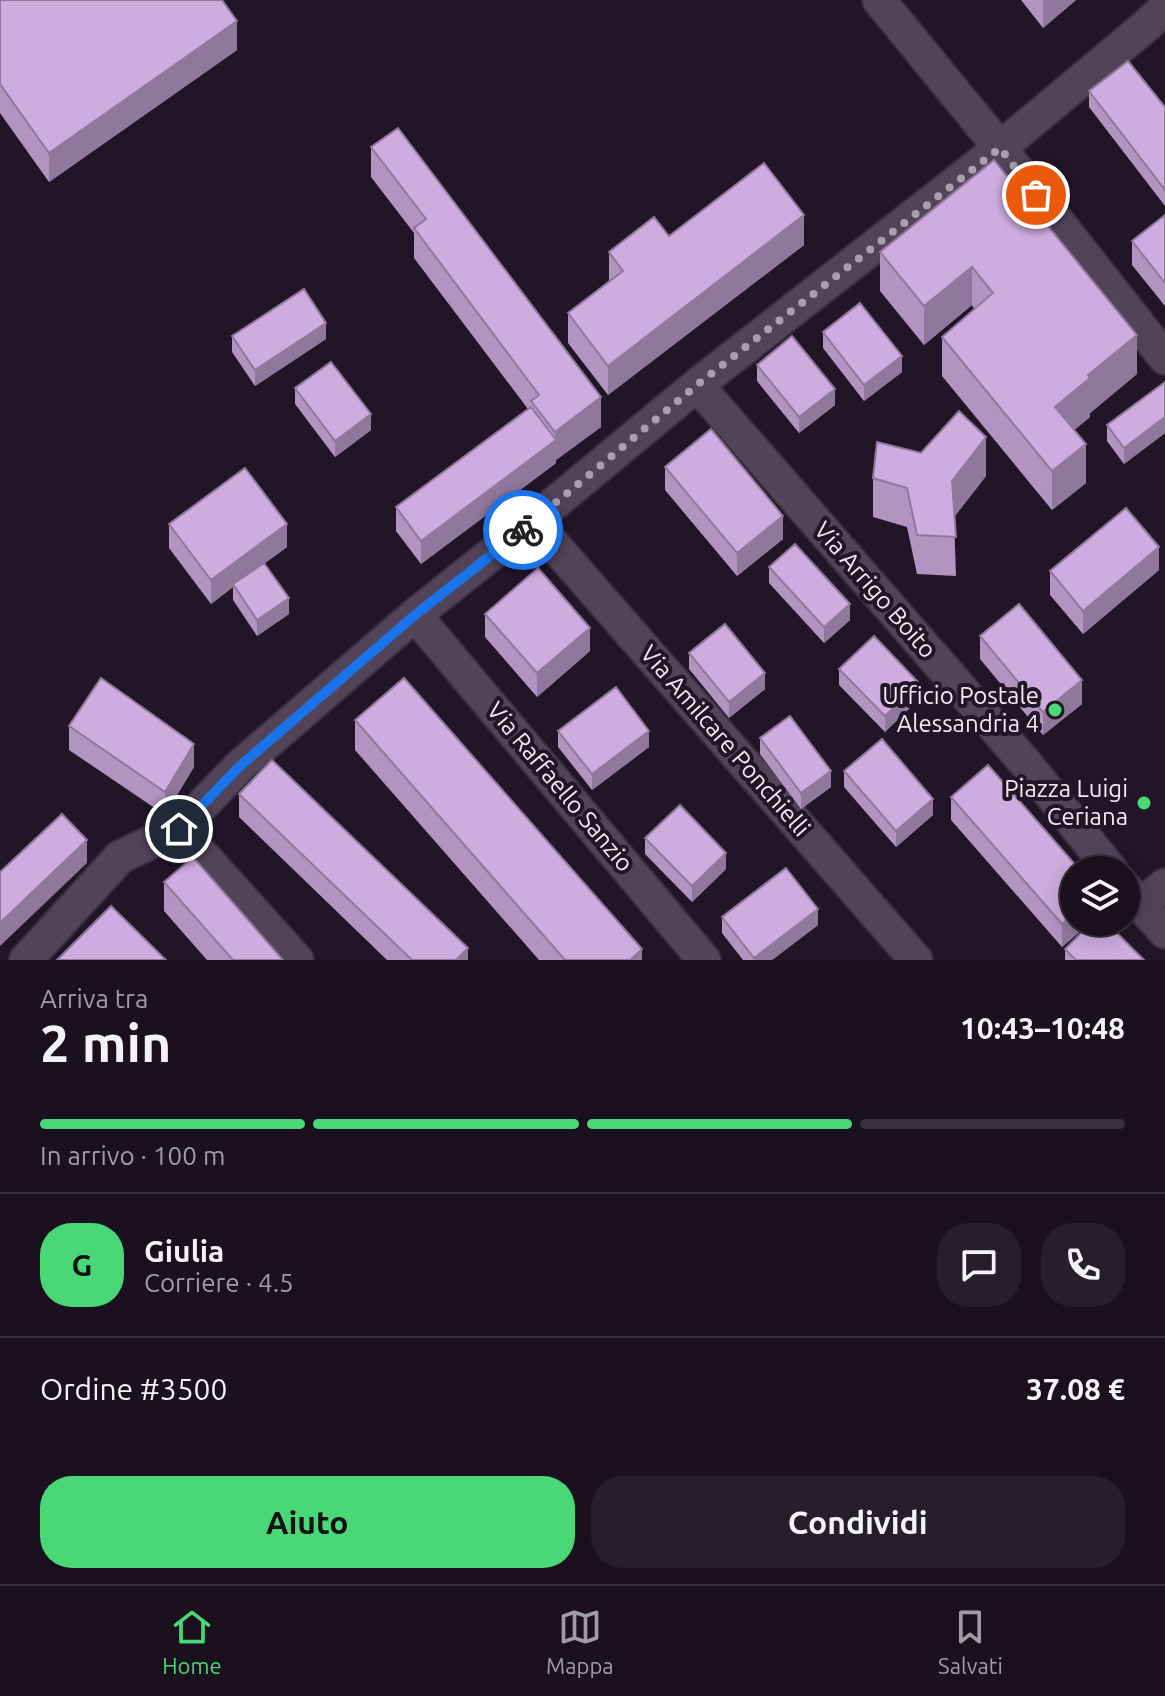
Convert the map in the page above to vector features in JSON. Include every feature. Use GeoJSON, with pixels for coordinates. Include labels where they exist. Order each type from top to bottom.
{"type":"FeatureCollection","features":[{"type":"Feature","properties":{"kind":"street"},"geometry":{"type":"LineString","coordinates":[[879,0],[1165,358]]}},
{"type":"Feature","properties":{"kind":"street"},"geometry":{"type":"LineString","coordinates":[[26,960],[120,857],[179,829],[240,766],[415,615],[697,385],[1000,148],[1165,8]]}},
{"type":"Feature","properties":{"kind":"street","name":"Via Arrigo Boito"},"geometry":{"type":"LineString","coordinates":[[697,385],[1028,766],[1100,856]]}},
{"type":"Feature","properties":{"kind":"street","name":"Via Amilcare Ponchielli"},"geometry":{"type":"LineString","coordinates":[[533,521],[916,960]]}},
{"type":"Feature","properties":{"kind":"street","name":"Via Raffaello Sanzio"},"geometry":{"type":"LineString","coordinates":[[415,615],[704,960]]}},
{"type":"Feature","properties":{"kind":"street"},"geometry":{"type":"LineString","coordinates":[[179,829],[297,960]]}},
{"type":"Feature","properties":{"kind":"street"},"geometry":{"type":"LineString","coordinates":[[1140,894],[1165,885]]}},
{"type":"Feature","properties":{"kind":"street"},"geometry":{"type":"LineString","coordinates":[[1140,905],[1165,932]]}},
{"type":"Feature","properties":{"kind":"building"},"geometry":{"type":"Polygon","coordinates":[[[0,0],[222,0],[237,21],[49,153],[0,84],[0,0]]]}},
{"type":"Feature","properties":{"kind":"building"},"geometry":{"type":"Polygon","coordinates":[[[1128,61],[1165,107],[1165,190],[1089,91],[1128,61]]]}},
{"type":"Feature","properties":{"kind":"building"},"geometry":{"type":"Polygon","coordinates":[[[398,128],[601,397],[555,432],[531,401],[539,395],[414,228],[426,219],[371,147],[398,128]]]}},
{"type":"Feature","properties":{"kind":"building"},"geometry":{"type":"Polygon","coordinates":[[[994,160],[1137,335],[1055,407],[1086,444],[1052,471],[942,337],[993,293],[972,267],[924,306],[880,252],[994,160]]]}},
{"type":"Feature","properties":{"kind":"building"},"geometry":{"type":"Polygon","coordinates":[[[764,163],[804,215],[608,366],[568,313],[623,271],[609,252],[654,217],[669,236],[764,163]]]}},
{"type":"Feature","properties":{"kind":"building"},"geometry":{"type":"Polygon","coordinates":[[[1165,215],[1165,283],[1132,241],[1165,215]]]}},
{"type":"Feature","properties":{"kind":"building"},"geometry":{"type":"Polygon","coordinates":[[[304,289],[326,323],[255,370],[232,336],[304,289]]]}},
{"type":"Feature","properties":{"kind":"building"},"geometry":{"type":"Polygon","coordinates":[[[860,303],[902,356],[864,385],[823,332],[860,303]]]}},
{"type":"Feature","properties":{"kind":"building"},"geometry":{"type":"Polygon","coordinates":[[[792,336],[835,389],[799,417],[757,365],[792,336]]]}},
{"type":"Feature","properties":{"kind":"building"},"geometry":{"type":"Polygon","coordinates":[[[331,362],[371,414],[335,441],[295,388],[331,362]]]}},
{"type":"Feature","properties":{"kind":"building"},"geometry":{"type":"Polygon","coordinates":[[[1165,382],[1165,417],[1124,448],[1107,425],[1165,382]]]}},
{"type":"Feature","properties":{"kind":"building"},"geometry":{"type":"Polygon","coordinates":[[[531,407],[556,440],[421,541],[396,507],[531,407]]]}},
{"type":"Feature","properties":{"kind":"building"},"geometry":{"type":"Polygon","coordinates":[[[959,411],[986,437],[952,481],[956,537],[917,535],[907,488],[873,478],[877,442],[921,453],[959,411]]]}},
{"type":"Feature","properties":{"kind":"building"},"geometry":{"type":"Polygon","coordinates":[[[711,429],[783,516],[737,553],[665,467],[711,429]]]}},
{"type":"Feature","properties":{"kind":"building"},"geometry":{"type":"Polygon","coordinates":[[[245,468],[287,524],[211,580],[169,524],[245,468]]]}},
{"type":"Feature","properties":{"kind":"building"},"geometry":{"type":"Polygon","coordinates":[[[1126,508],[1159,547],[1083,611],[1050,571],[1126,508]]]}},
{"type":"Feature","properties":{"kind":"building"},"geometry":{"type":"Polygon","coordinates":[[[795,544],[850,604],[824,627],[769,567],[795,544]]]}},
{"type":"Feature","properties":{"kind":"building"},"geometry":{"type":"Polygon","coordinates":[[[264,563],[289,598],[257,620],[233,584],[264,563]]]}},
{"type":"Feature","properties":{"kind":"building"},"geometry":{"type":"Polygon","coordinates":[[[538,568],[590,628],[537,673],[485,614],[538,568]]]}},
{"type":"Feature","properties":{"kind":"building"},"geometry":{"type":"Polygon","coordinates":[[[1019,604],[1082,680],[1043,712],[980,636],[1019,604]]]}},
{"type":"Feature","properties":{"kind":"building"},"geometry":{"type":"Polygon","coordinates":[[[725,624],[765,673],[729,702],[689,653],[725,624]]]}},
{"type":"Feature","properties":{"kind":"building"},"geometry":{"type":"Polygon","coordinates":[[[874,636],[919,683],[885,716],[839,669],[874,636]]]}},
{"type":"Feature","properties":{"kind":"building"},"geometry":{"type":"Polygon","coordinates":[[[101,678],[194,744],[165,792],[69,726],[101,678]]]}},
{"type":"Feature","properties":{"kind":"building"},"geometry":{"type":"Polygon","coordinates":[[[404,678],[642,949],[630,960],[565,960],[355,720],[404,678]]]}},
{"type":"Feature","properties":{"kind":"building"},"geometry":{"type":"Polygon","coordinates":[[[616,687],[649,731],[592,774],[558,731],[616,687]]]}},
{"type":"Feature","properties":{"kind":"building"},"geometry":{"type":"Polygon","coordinates":[[[790,716],[831,771],[801,793],[760,738],[790,716]]]}},
{"type":"Feature","properties":{"kind":"building"},"geometry":{"type":"Polygon","coordinates":[[[882,739],[933,799],[896,831],[844,771],[882,739]]]}},
{"type":"Feature","properties":{"kind":"building"},"geometry":{"type":"Polygon","coordinates":[[[272,760],[468,948],[456,960],[412,960],[239,794],[272,760]]]}},
{"type":"Feature","properties":{"kind":"building"},"geometry":{"type":"Polygon","coordinates":[[[988,765],[1068,856],[1060,856],[1060,922],[951,797],[988,765]]]}},
{"type":"Feature","properties":{"kind":"building"},"geometry":{"type":"Polygon","coordinates":[[[680,805],[726,853],[692,886],[645,838],[680,805]]]}},
{"type":"Feature","properties":{"kind":"building"},"geometry":{"type":"Polygon","coordinates":[[[62,814],[87,840],[0,923],[0,872],[62,814]]]}},
{"type":"Feature","properties":{"kind":"building"},"geometry":{"type":"Polygon","coordinates":[[[193,857],[283,960],[233,960],[164,882],[193,857]]]}},
{"type":"Feature","properties":{"kind":"building"},"geometry":{"type":"Polygon","coordinates":[[[786,868],[818,909],[754,958],[722,917],[786,868]]]}},
{"type":"Feature","properties":{"kind":"building"},"geometry":{"type":"Polygon","coordinates":[[[111,906],[166,960],[57,960],[111,906]]]}},
{"type":"Feature","properties":{"kind":"building"},"geometry":{"type":"Polygon","coordinates":[[[1078,936],[1120,936],[1144,960],[1076,960],[1065,949],[1078,936]]]}},
{"type":"Feature","properties":{"kind":"way so far"},"geometry":{"type":"LineString","coordinates":[[523,530],[697,385],[1000,148],[1036,195]]}},
{"type":"Feature","properties":{"kind":"place","name":"Ufficio Postale Alessandria 4"},"geometry":{"type":"Point","coordinates":[1055,710]}},
{"type":"Feature","properties":{"kind":"place","name":"Piazza Luigi Ceriana"},"geometry":{"type":"Point","coordinates":[1144,803]}},
{"type":"Feature","properties":{"kind":"route"},"geometry":{"type":"LineString","coordinates":[[179,829],[240,766],[415,615],[523,530]]}}]}
